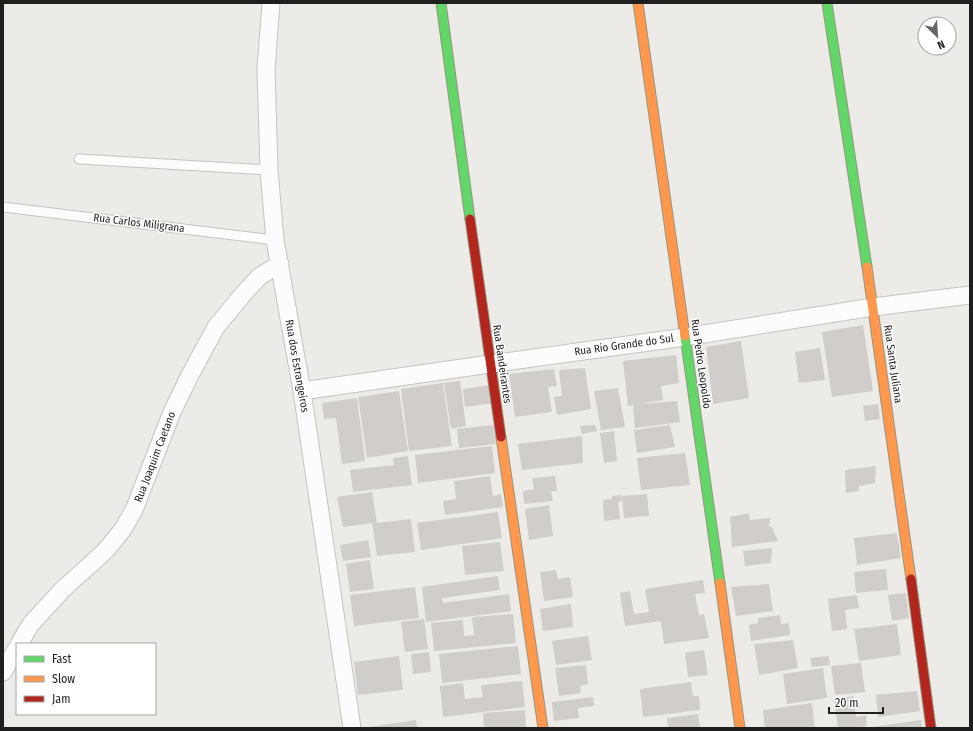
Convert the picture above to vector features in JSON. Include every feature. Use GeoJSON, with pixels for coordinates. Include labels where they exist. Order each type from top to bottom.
{"type":"FeatureCollection","features":[{"type":"Feature","properties":{"kind":"street","name":"Rua dos Estrangeiros"},"geometry":{"type":"LineString","coordinates":[[271,3],[266,69],[269,170],[275,240],[302,391],[352,728]]}},
{"type":"Feature","properties":{"kind":"street","name":"Rua Bandeirantes"},"geometry":{"type":"LineString","coordinates":[[441,3],[490,364],[543,728]]}},
{"type":"Feature","properties":{"kind":"street","name":"Rua Pedro Leopoldo"},"geometry":{"type":"LineString","coordinates":[[638,3],[740,728]]}},
{"type":"Feature","properties":{"kind":"street","name":"Rua Santa Juliana"},"geometry":{"type":"LineString","coordinates":[[827,3],[873,307],[931,728]]}},
{"type":"Feature","properties":{"kind":"street","name":"Rua Joaquim Caetano"},"geometry":{"type":"LineString","coordinates":[[20,643],[31,624],[63,588],[107,549],[123,529],[134,510],[172,412],[216,327],[244,292],[260,276],[280,264]]}},
{"type":"Feature","properties":{"kind":"street","name":"Rua Rio Grande do Sul"},"geometry":{"type":"LineString","coordinates":[[302,391],[685,337],[873,307],[970,295]]}},
{"type":"Feature","properties":{"kind":"street"},"geometry":{"type":"LineString","coordinates":[[3,672],[16,650]]}},
{"type":"Feature","properties":{"kind":"lane"},"geometry":{"type":"LineString","coordinates":[[79,159],[269,170]]}},
{"type":"Feature","properties":{"kind":"lane","name":"Rua Carlos Miligrana"},"geometry":{"type":"LineString","coordinates":[[3,207],[275,240]]}},
{"type":"Feature","properties":{"kind":"building"},"geometry":{"type":"Polygon","coordinates":[[[863,325],[873,391],[832,397],[822,332],[863,325]]]}},
{"type":"Feature","properties":{"kind":"building"},"geometry":{"type":"Polygon","coordinates":[[[741,341],[749,398],[713,404],[706,347],[741,341]]]}},
{"type":"Feature","properties":{"kind":"building"},"geometry":{"type":"Polygon","coordinates":[[[820,348],[825,380],[799,383],[795,352],[820,348]]]}},
{"type":"Feature","properties":{"kind":"building"},"geometry":{"type":"Polygon","coordinates":[[[676,355],[679,383],[661,386],[663,400],[639,404],[677,401],[680,422],[635,428],[633,405],[628,406],[623,361],[676,355]]]}},
{"type":"Feature","properties":{"kind":"building"},"geometry":{"type":"Polygon","coordinates":[[[585,368],[591,409],[557,415],[554,397],[562,396],[559,370],[585,368]]]}},
{"type":"Feature","properties":{"kind":"building"},"geometry":{"type":"Polygon","coordinates":[[[554,369],[557,386],[548,387],[552,412],[515,417],[509,374],[554,369]]]}},
{"type":"Feature","properties":{"kind":"building"},"geometry":{"type":"Polygon","coordinates":[[[460,381],[466,426],[451,429],[444,383],[460,381]]]}},
{"type":"Feature","properties":{"kind":"building"},"geometry":{"type":"Polygon","coordinates":[[[443,383],[452,446],[409,451],[401,389],[443,383]]]}},
{"type":"Feature","properties":{"kind":"building"},"geometry":{"type":"Polygon","coordinates":[[[491,385],[494,403],[465,407],[463,389],[491,385]]]}},
{"type":"Feature","properties":{"kind":"building"},"geometry":{"type":"Polygon","coordinates":[[[618,388],[625,427],[601,430],[594,391],[618,388]]]}},
{"type":"Feature","properties":{"kind":"building"},"geometry":{"type":"Polygon","coordinates":[[[399,391],[408,451],[367,458],[358,397],[399,391]]]}},
{"type":"Feature","properties":{"kind":"building"},"geometry":{"type":"Polygon","coordinates":[[[357,398],[365,461],[342,464],[336,418],[324,419],[322,403],[357,398]]]}},
{"type":"Feature","properties":{"kind":"building"},"geometry":{"type":"Polygon","coordinates":[[[878,404],[880,419],[865,421],[863,406],[878,404]]]}},
{"type":"Feature","properties":{"kind":"building"},"geometry":{"type":"Polygon","coordinates":[[[493,425],[496,444],[459,448],[457,429],[493,425]]]}},
{"type":"Feature","properties":{"kind":"building"},"geometry":{"type":"Polygon","coordinates":[[[595,425],[597,431],[582,434],[580,426],[595,425]]]}},
{"type":"Feature","properties":{"kind":"building"},"geometry":{"type":"Polygon","coordinates":[[[670,425],[675,447],[637,453],[634,430],[670,425]]]}},
{"type":"Feature","properties":{"kind":"building"},"geometry":{"type":"Polygon","coordinates":[[[614,431],[617,461],[604,463],[600,433],[614,431]]]}},
{"type":"Feature","properties":{"kind":"building"},"geometry":{"type":"Polygon","coordinates":[[[582,436],[583,463],[522,470],[518,444],[582,436]]]}},
{"type":"Feature","properties":{"kind":"building"},"geometry":{"type":"Polygon","coordinates":[[[492,446],[495,473],[418,483],[415,455],[492,446]]]}},
{"type":"Feature","properties":{"kind":"building"},"geometry":{"type":"Polygon","coordinates":[[[685,453],[690,485],[641,490],[637,458],[685,453]]]}},
{"type":"Feature","properties":{"kind":"building"},"geometry":{"type":"Polygon","coordinates":[[[408,456],[412,485],[353,492],[350,470],[394,465],[393,458],[408,456]]]}},
{"type":"Feature","properties":{"kind":"building"},"geometry":{"type":"Polygon","coordinates":[[[876,466],[875,483],[859,486],[859,491],[846,493],[845,470],[876,466]]]}},
{"type":"Feature","properties":{"kind":"building"},"geometry":{"type":"Polygon","coordinates":[[[490,476],[493,496],[501,494],[503,507],[445,515],[443,501],[456,499],[454,481],[490,476]]]}},
{"type":"Feature","properties":{"kind":"building"},"geometry":{"type":"Polygon","coordinates":[[[555,476],[557,491],[551,491],[553,501],[524,504],[523,491],[534,489],[532,478],[555,476]]]}},
{"type":"Feature","properties":{"kind":"building"},"geometry":{"type":"Polygon","coordinates":[[[372,492],[377,523],[411,519],[415,552],[377,556],[372,523],[343,527],[337,497],[372,492]]]}},
{"type":"Feature","properties":{"kind":"building"},"geometry":{"type":"Polygon","coordinates":[[[647,494],[649,516],[624,518],[622,496],[647,494]]]}},
{"type":"Feature","properties":{"kind":"building"},"geometry":{"type":"Polygon","coordinates":[[[621,495],[622,501],[618,502],[620,519],[604,521],[603,500],[612,499],[612,496],[621,495]]]}},
{"type":"Feature","properties":{"kind":"building"},"geometry":{"type":"Polygon","coordinates":[[[549,505],[553,536],[529,540],[525,509],[549,505]]]}},
{"type":"Feature","properties":{"kind":"building"},"geometry":{"type":"Polygon","coordinates":[[[498,512],[502,538],[421,550],[417,523],[498,512]]]}},
{"type":"Feature","properties":{"kind":"building"},"geometry":{"type":"Polygon","coordinates":[[[749,513],[750,520],[770,518],[769,527],[772,527],[778,541],[732,547],[730,517],[749,513]]]}},
{"type":"Feature","properties":{"kind":"building"},"geometry":{"type":"Polygon","coordinates":[[[897,533],[901,558],[857,565],[854,538],[897,533]]]}},
{"type":"Feature","properties":{"kind":"building"},"geometry":{"type":"Polygon","coordinates":[[[368,540],[371,557],[343,561],[340,545],[368,540]]]}},
{"type":"Feature","properties":{"kind":"building"},"geometry":{"type":"Polygon","coordinates":[[[500,542],[504,571],[465,575],[462,546],[500,542]]]}},
{"type":"Feature","properties":{"kind":"building"},"geometry":{"type":"Polygon","coordinates":[[[772,548],[771,563],[745,566],[743,551],[772,548]]]}},
{"type":"Feature","properties":{"kind":"building"},"geometry":{"type":"Polygon","coordinates":[[[370,560],[374,589],[350,592],[346,564],[370,560]]]}},
{"type":"Feature","properties":{"kind":"building"},"geometry":{"type":"Polygon","coordinates":[[[886,569],[888,590],[856,593],[854,572],[886,569]]]}},
{"type":"Feature","properties":{"kind":"building"},"geometry":{"type":"Polygon","coordinates":[[[556,570],[558,579],[570,577],[573,597],[544,601],[540,572],[556,570]]]}},
{"type":"Feature","properties":{"kind":"building"},"geometry":{"type":"Polygon","coordinates":[[[498,576],[500,590],[442,598],[443,603],[509,594],[511,611],[426,622],[422,587],[498,576]]]}},
{"type":"Feature","properties":{"kind":"building"},"geometry":{"type":"Polygon","coordinates":[[[703,580],[705,593],[695,594],[699,615],[704,614],[709,638],[664,644],[661,621],[625,626],[620,593],[630,591],[634,614],[649,612],[645,589],[703,580]]]}},
{"type":"Feature","properties":{"kind":"building"},"geometry":{"type":"Polygon","coordinates":[[[769,584],[773,611],[736,616],[731,587],[769,584]]]}},
{"type":"Feature","properties":{"kind":"building"},"geometry":{"type":"Polygon","coordinates":[[[415,587],[419,618],[354,626],[350,595],[415,587]]]}},
{"type":"Feature","properties":{"kind":"building"},"geometry":{"type":"Polygon","coordinates":[[[906,593],[909,618],[892,621],[888,595],[906,593]]]}},
{"type":"Feature","properties":{"kind":"building"},"geometry":{"type":"Polygon","coordinates":[[[857,595],[859,608],[845,610],[847,629],[832,631],[828,599],[857,595]]]}},
{"type":"Feature","properties":{"kind":"building"},"geometry":{"type":"Polygon","coordinates":[[[571,604],[573,627],[543,631],[540,609],[571,604]]]}},
{"type":"Feature","properties":{"kind":"building"},"geometry":{"type":"Polygon","coordinates":[[[513,614],[516,643],[434,651],[431,623],[463,620],[464,636],[474,635],[472,617],[513,614]]]}},
{"type":"Feature","properties":{"kind":"building"},"geometry":{"type":"Polygon","coordinates":[[[780,615],[781,624],[789,623],[790,635],[751,641],[749,625],[758,623],[758,618],[780,615]]]}},
{"type":"Feature","properties":{"kind":"building"},"geometry":{"type":"Polygon","coordinates":[[[424,619],[428,649],[405,652],[401,622],[424,619]]]}},
{"type":"Feature","properties":{"kind":"building"},"geometry":{"type":"Polygon","coordinates":[[[897,624],[901,655],[859,661],[854,629],[897,624]]]}},
{"type":"Feature","properties":{"kind":"building"},"geometry":{"type":"Polygon","coordinates":[[[588,636],[592,660],[556,665],[552,641],[588,636]]]}},
{"type":"Feature","properties":{"kind":"building"},"geometry":{"type":"Polygon","coordinates":[[[793,640],[798,668],[759,675],[754,644],[793,640]]]}},
{"type":"Feature","properties":{"kind":"building"},"geometry":{"type":"Polygon","coordinates":[[[518,646],[521,674],[442,683],[439,654],[518,646]]]}},
{"type":"Feature","properties":{"kind":"building"},"geometry":{"type":"Polygon","coordinates":[[[704,650],[708,675],[688,677],[685,653],[704,650]]]}},
{"type":"Feature","properties":{"kind":"building"},"geometry":{"type":"Polygon","coordinates":[[[429,652],[431,672],[413,674],[411,654],[429,652]]]}},
{"type":"Feature","properties":{"kind":"building"},"geometry":{"type":"Polygon","coordinates":[[[399,656],[403,690],[358,695],[354,662],[399,656]]]}},
{"type":"Feature","properties":{"kind":"building"},"geometry":{"type":"Polygon","coordinates":[[[829,656],[830,665],[812,667],[810,658],[829,656]]]}},
{"type":"Feature","properties":{"kind":"building"},"geometry":{"type":"Polygon","coordinates":[[[861,663],[865,692],[835,695],[831,666],[861,663]]]}},
{"type":"Feature","properties":{"kind":"building"},"geometry":{"type":"Polygon","coordinates":[[[586,665],[588,684],[580,686],[581,693],[559,696],[555,668],[586,665]]]}},
{"type":"Feature","properties":{"kind":"building"},"geometry":{"type":"Polygon","coordinates":[[[823,668],[827,698],[787,704],[783,674],[823,668]]]}},
{"type":"Feature","properties":{"kind":"building"},"geometry":{"type":"Polygon","coordinates":[[[522,681],[525,707],[443,717],[440,686],[463,683],[465,699],[483,697],[481,685],[522,681]]]}},
{"type":"Feature","properties":{"kind":"building"},"geometry":{"type":"Polygon","coordinates":[[[691,682],[693,696],[699,696],[700,710],[643,717],[640,689],[691,682]]]}},
{"type":"Feature","properties":{"kind":"building"},"geometry":{"type":"Polygon","coordinates":[[[917,691],[920,711],[878,717],[876,695],[917,691]]]}},
{"type":"Feature","properties":{"kind":"building"},"geometry":{"type":"Polygon","coordinates":[[[854,696],[856,717],[866,715],[867,726],[838,728],[834,699],[854,696]]]}},
{"type":"Feature","properties":{"kind":"building"},"geometry":{"type":"Polygon","coordinates":[[[593,697],[594,706],[578,708],[579,718],[554,721],[552,702],[593,697]]]}},
{"type":"Feature","properties":{"kind":"building"},"geometry":{"type":"Polygon","coordinates":[[[812,703],[815,728],[765,728],[763,710],[812,703]]]}},
{"type":"Feature","properties":{"kind":"building"},"geometry":{"type":"Polygon","coordinates":[[[525,710],[526,728],[484,728],[483,713],[525,710]]]}},
{"type":"Feature","properties":{"kind":"building"},"geometry":{"type":"Polygon","coordinates":[[[698,714],[700,728],[668,728],[667,718],[698,714]]]}},
{"type":"Feature","properties":{"kind":"building"},"geometry":{"type":"Polygon","coordinates":[[[416,720],[417,728],[369,728],[369,727],[416,720]]]}},
{"type":"Feature","properties":{"kind":"building"},"geometry":{"type":"Polygon","coordinates":[[[921,720],[922,728],[872,728],[872,727],[921,720]]]}},
{"type":"Feature","properties":{"kind":"traffic: fast"},"geometry":{"type":"LineString","coordinates":[[441,3],[470,219]]}},
{"type":"Feature","properties":{"kind":"traffic: fast"},"geometry":{"type":"LineString","coordinates":[[827,3],[867,267]]}},
{"type":"Feature","properties":{"kind":"traffic: fast"},"geometry":{"type":"LineString","coordinates":[[685,336],[720,583]]}},
{"type":"Feature","properties":{"kind":"traffic: slow"},"geometry":{"type":"LineString","coordinates":[[638,3],[685,336]]}},
{"type":"Feature","properties":{"kind":"traffic: slow"},"geometry":{"type":"LineString","coordinates":[[867,267],[911,579]]}},
{"type":"Feature","properties":{"kind":"traffic: slow"},"geometry":{"type":"LineString","coordinates":[[501,437],[543,728]]}},
{"type":"Feature","properties":{"kind":"traffic: slow"},"geometry":{"type":"LineString","coordinates":[[720,583],[740,728]]}},
{"type":"Feature","properties":{"kind":"traffic: jam"},"geometry":{"type":"LineString","coordinates":[[470,219],[501,437]]}},
{"type":"Feature","properties":{"kind":"traffic: jam"},"geometry":{"type":"LineString","coordinates":[[911,579],[931,728]]}}]}
